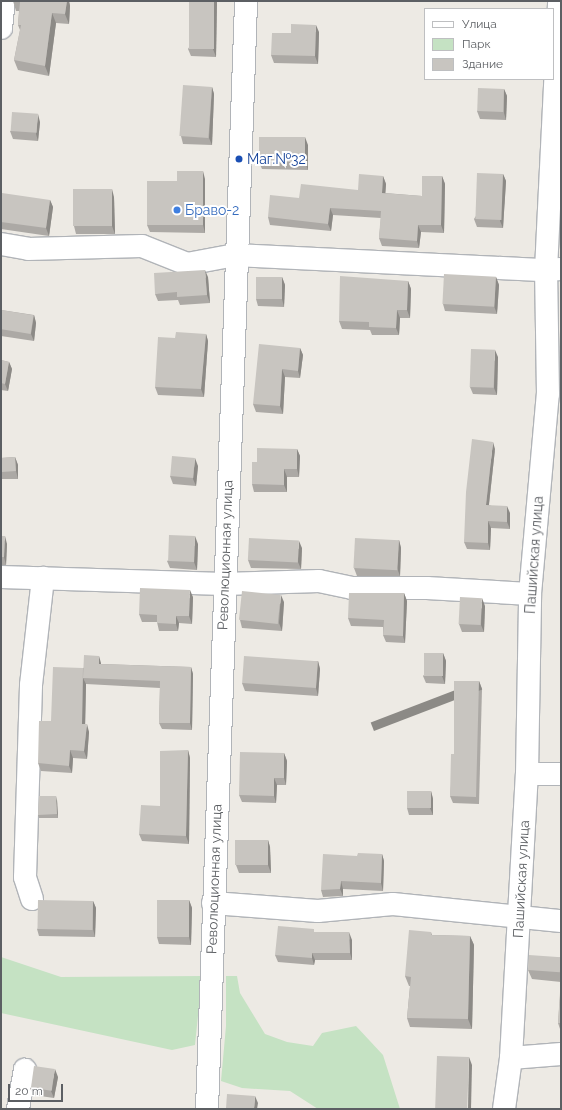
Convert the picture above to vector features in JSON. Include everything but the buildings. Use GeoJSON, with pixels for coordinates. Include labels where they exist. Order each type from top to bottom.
{"type":"FeatureCollection","features":[{"type":"Feature","properties":{"kind":"street"},"geometry":{"type":"LineString","coordinates":[[1,28],[4,1]]}},
{"type":"Feature","properties":{"kind":"street","name":"Революционная улица"},"geometry":{"type":"LineString","coordinates":[[207,1109],[235,255],[246,1]]}},
{"type":"Feature","properties":{"kind":"street","name":"Пашийская улица"},"geometry":{"type":"LineString","coordinates":[[504,1109],[511,1058],[527,774],[530,594],[554,395],[553,269],[557,122],[558,1]]}},
{"type":"Feature","properties":{"kind":"street"},"geometry":{"type":"LineString","coordinates":[[1,244],[28,249],[142,246],[187,264],[235,255],[553,269]]}},
{"type":"Feature","properties":{"kind":"street"},"geometry":{"type":"LineString","coordinates":[[1,577],[224,584],[319,581],[352,588],[426,588],[530,594]]}},
{"type":"Feature","properties":{"kind":"street"},"geometry":{"type":"LineString","coordinates":[[32,899],[25,877],[31,694],[43,578]]}},
{"type":"Feature","properties":{"kind":"street"},"geometry":{"type":"LineString","coordinates":[[527,774],[561,774]]}},
{"type":"Feature","properties":{"kind":"street"},"geometry":{"type":"LineString","coordinates":[[213,903],[318,911],[393,904],[561,921]]}},
{"type":"Feature","properties":{"kind":"street"},"geometry":{"type":"LineString","coordinates":[[511,1058],[561,1054]]}},
{"type":"Feature","properties":{"kind":"street"},"geometry":{"type":"LineString","coordinates":[[18,1109],[24,1070]]}},
{"type":"Feature","properties":{"kind":"green space"},"geometry":{"type":"Polygon","coordinates":[[[1,957],[61,977],[202,976],[195,1045],[172,1050],[1,1013],[1,957]]]}},
{"type":"Feature","properties":{"kind":"green space"},"geometry":{"type":"Polygon","coordinates":[[[226,976],[237,976],[240,993],[265,1034],[287,1042],[313,1046],[322,1033],[356,1026],[383,1055],[400,1109],[318,1109],[290,1091],[242,1088],[221,1081],[226,1026],[226,976]]]}},
{"type":"Feature","properties":{"kind":"place","name":"Маг.№32"},"geometry":{"type":"Point","coordinates":[239,159]}},
{"type":"Feature","properties":{"kind":"place","name":"Браво-2"},"geometry":{"type":"Point","coordinates":[177,210]}}]}
